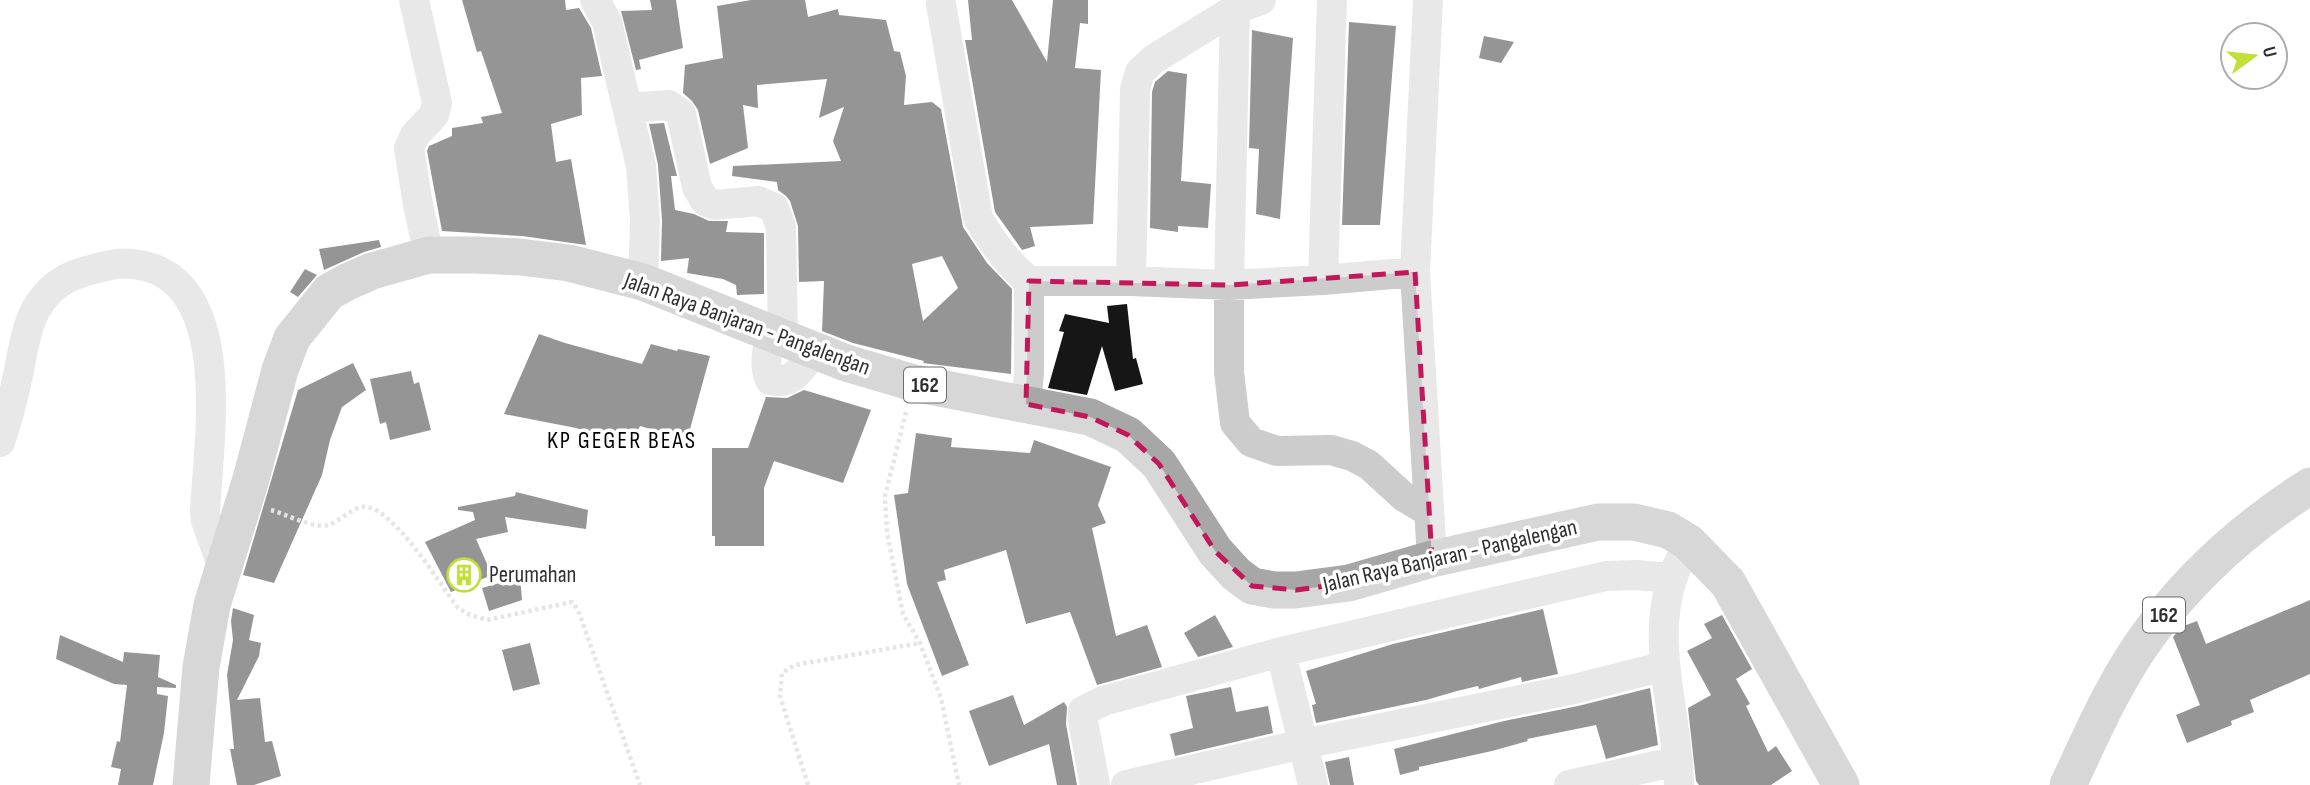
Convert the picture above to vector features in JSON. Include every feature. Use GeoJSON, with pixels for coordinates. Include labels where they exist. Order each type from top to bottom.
{"type":"FeatureCollection","features":[{"type":"Feature","properties":{"kind":"main road","name":"Jalan Raya Banjaran - Pangalengan"},"geometry":{"type":"LineString","coordinates":[[191,785],[201,667],[212,605],[279,370],[292,338],[329,292],[372,271],[429,255],[520,257],[569,263],[643,282],[845,363],[914,383],[1090,417],[1128,435],[1159,464],[1215,551],[1236,574],[1252,586],[1296,590],[1336,585],[1432,559],[1598,522],[1634,522],[1668,530],[1688,542],[1728,583],[1841,785]]}},
{"type":"Feature","properties":{"kind":"main road","name":"162"},"geometry":{"type":"LineString","coordinates":[[2068,785],[2119,680],[2149,633],[2206,567],[2255,526],[2310,486]]}},
{"type":"Feature","properties":{"kind":"street"},"geometry":{"type":"LineString","coordinates":[[414,0],[437,103],[434,114],[415,135],[409,148],[429,255]]}},
{"type":"Feature","properties":{"kind":"street"},"geometry":{"type":"LineString","coordinates":[[596,0],[607,22],[641,166],[644,195],[643,282]]}},
{"type":"Feature","properties":{"kind":"street"},"geometry":{"type":"LineString","coordinates":[[1323,280],[1332,0]]}},
{"type":"Feature","properties":{"kind":"street"},"geometry":{"type":"LineString","coordinates":[[1429,0],[1415,272],[1432,559]]}},
{"type":"Feature","properties":{"kind":"street"},"geometry":{"type":"LineString","coordinates":[[941,4],[978,218],[1016,271],[1029,281],[1228,285],[1415,272]]}},
{"type":"Feature","properties":{"kind":"street"},"geometry":{"type":"LineString","coordinates":[[1248,4],[1228,285],[1229,372],[1235,423],[1251,442],[1277,451],[1331,450],[1352,456],[1369,465],[1404,497],[1429,512]]}},
{"type":"Feature","properties":{"kind":"street"},"geometry":{"type":"LineString","coordinates":[[1130,281],[1135,89],[1140,72],[1154,59],[1248,4]]}},
{"type":"Feature","properties":{"kind":"street"},"geometry":{"type":"LineString","coordinates":[[628,108],[668,105],[681,114],[697,187],[705,201],[715,205],[758,201],[774,208],[781,227],[789,341]]}},
{"type":"Feature","properties":{"kind":"street"},"geometry":{"type":"LineString","coordinates":[[0,442],[9,415],[26,338],[35,312],[48,291],[62,279],[121,263],[150,267],[168,275],[185,293],[200,321],[209,350],[211,377],[205,521],[223,568]]}},
{"type":"Feature","properties":{"kind":"street"},"geometry":{"type":"LineString","coordinates":[[1026,404],[1029,373],[1029,281]]}},
{"type":"Feature","properties":{"kind":"street"},"geometry":{"type":"LineString","coordinates":[[1570,785],[1679,773],[1662,627],[1672,578],[1688,542]]}},
{"type":"Feature","properties":{"kind":"street"},"geometry":{"type":"LineString","coordinates":[[1095,785],[1083,711],[1103,701],[1281,652],[1606,576],[1672,578]]}},
{"type":"Feature","properties":{"kind":"street"},"geometry":{"type":"LineString","coordinates":[[1281,652],[1312,785]]}},
{"type":"Feature","properties":{"kind":"street"},"geometry":{"type":"LineString","coordinates":[[1126,785],[1303,744],[1574,689],[1665,666]]}},
{"type":"Feature","properties":{"kind":"path"},"geometry":{"type":"LineString","coordinates":[[914,383],[885,496],[887,532],[903,614],[920,643],[941,698],[959,785]]}},
{"type":"Feature","properties":{"kind":"path"},"geometry":{"type":"LineString","coordinates":[[244,500],[316,525],[327,525],[360,507],[371,507],[381,512],[405,535],[458,608],[487,620],[572,602],[578,610],[640,785]]}},
{"type":"Feature","properties":{"kind":"path"},"geometry":{"type":"LineString","coordinates":[[808,785],[780,696],[782,673],[796,665],[920,643]]}},
{"type":"Feature","properties":{"kind":"highlighted area"},"geometry":{"type":"Polygon","coordinates":[[[1415,272],[1432,559],[1349,583],[1296,590],[1252,586],[1215,551],[1159,464],[1128,435],[1090,417],[1026,404],[1029,281],[1229,285],[1415,272]]]}},
{"type":"Feature","properties":{"kind":"building"},"geometry":{"type":"Polygon","coordinates":[[[462,0],[565,0],[566,10],[579,8],[591,28],[602,76],[581,78],[582,115],[551,124],[556,162],[571,159],[586,245],[522,236],[442,231],[427,151],[429,146],[452,136],[452,128],[483,123],[481,117],[502,113],[481,51],[477,52],[462,0]]]}},
{"type":"Feature","properties":{"kind":"building"},"geometry":{"type":"Polygon","coordinates":[[[650,0],[676,0],[683,48],[639,60],[641,69],[636,70],[621,11],[652,10],[650,0]]]}},
{"type":"Feature","properties":{"kind":"building"},"geometry":{"type":"Polygon","coordinates":[[[751,0],[805,0],[808,17],[838,9],[839,15],[886,20],[894,51],[900,52],[906,76],[904,105],[932,102],[941,109],[963,227],[987,263],[1012,289],[1011,374],[923,363],[924,361],[853,343],[822,331],[824,281],[799,282],[798,226],[790,201],[778,190],[777,182],[732,176],[733,166],[841,161],[833,141],[844,107],[819,118],[827,79],[757,85],[758,108],[743,105],[748,148],[710,164],[698,110],[683,93],[685,65],[723,58],[717,6],[751,0]],[[942,256],[912,264],[923,321],[958,288],[942,256]]]}},
{"type":"Feature","properties":{"kind":"building"},"geometry":{"type":"Polygon","coordinates":[[[968,0],[1012,0],[1047,62],[1053,0],[1088,0],[1088,24],[1080,23],[1075,68],[1101,70],[1093,224],[1030,227],[1035,246],[1022,250],[995,212],[965,40],[972,40],[968,0]]]}},
{"type":"Feature","properties":{"kind":"building"},"geometry":{"type":"Polygon","coordinates":[[[1349,22],[1396,26],[1380,225],[1342,225],[1349,22]]]}},
{"type":"Feature","properties":{"kind":"building"},"geometry":{"type":"Polygon","coordinates":[[[1252,30],[1293,38],[1280,219],[1256,214],[1259,149],[1249,148],[1252,30]]]}},
{"type":"Feature","properties":{"kind":"building"},"geometry":{"type":"Polygon","coordinates":[[[1484,36],[1514,42],[1501,63],[1479,58],[1484,36]]]}},
{"type":"Feature","properties":{"kind":"building"},"geometry":{"type":"Polygon","coordinates":[[[1168,71],[1187,74],[1181,181],[1211,184],[1208,228],[1178,226],[1178,232],[1150,228],[1152,92],[1155,82],[1168,71]]]}},
{"type":"Feature","properties":{"kind":"building"},"geometry":{"type":"Polygon","coordinates":[[[664,123],[677,176],[671,176],[675,210],[709,221],[728,221],[726,232],[764,233],[764,294],[737,295],[736,285],[723,279],[687,273],[689,258],[661,261],[662,220],[658,165],[649,124],[664,123]]]}},
{"type":"Feature","properties":{"kind":"building"},"geometry":{"type":"Polygon","coordinates":[[[379,240],[381,247],[324,270],[319,249],[379,240]]]}},
{"type":"Feature","properties":{"kind":"building"},"geometry":{"type":"Polygon","coordinates":[[[305,269],[317,275],[298,297],[290,292],[305,269]]]}},
{"type":"Feature","properties":{"kind":"building"},"geometry":{"type":"Polygon","coordinates":[[[1127,304],[1133,359],[1136,358],[1143,384],[1115,391],[1102,346],[1087,395],[1048,388],[1064,332],[1059,331],[1065,314],[1109,323],[1107,306],[1127,304]]]}},
{"type":"Feature","properties":{"kind":"building"},"geometry":{"type":"Polygon","coordinates":[[[539,334],[642,364],[651,344],[710,356],[687,440],[640,426],[631,444],[576,428],[504,414],[539,334]]]}},
{"type":"Feature","properties":{"kind":"building"},"geometry":{"type":"Polygon","coordinates":[[[353,363],[366,390],[342,407],[330,440],[322,475],[274,583],[243,575],[298,390],[353,363]]]}},
{"type":"Feature","properties":{"kind":"building"},"geometry":{"type":"Polygon","coordinates":[[[411,371],[414,384],[419,382],[431,430],[390,440],[386,422],[380,424],[370,379],[411,371]]]}},
{"type":"Feature","properties":{"kind":"building"},"geometry":{"type":"Polygon","coordinates":[[[804,390],[871,410],[843,483],[774,461],[764,488],[764,546],[715,546],[715,536],[712,536],[712,448],[748,448],[766,397],[787,398],[804,390]]]}},
{"type":"Feature","properties":{"kind":"building"},"geometry":{"type":"Polygon","coordinates":[[[916,433],[952,438],[951,447],[1030,453],[1034,440],[1111,467],[1098,505],[1106,523],[1092,528],[1116,636],[1147,625],[1162,667],[1097,685],[1070,612],[1026,624],[1006,550],[944,570],[946,580],[937,582],[969,665],[942,676],[907,584],[894,495],[908,493],[916,433]]]}},
{"type":"Feature","properties":{"kind":"building"},"geometry":{"type":"Polygon","coordinates":[[[516,492],[588,510],[586,529],[505,517],[508,532],[476,539],[492,575],[451,592],[425,542],[475,520],[473,512],[458,510],[458,507],[515,496],[516,492]]]}},
{"type":"Feature","properties":{"kind":"building"},"geometry":{"type":"Polygon","coordinates":[[[520,577],[522,600],[489,611],[482,588],[520,577]]]}},
{"type":"Feature","properties":{"kind":"building"},"geometry":{"type":"Polygon","coordinates":[[[2310,600],[2310,674],[2250,700],[2254,712],[2231,721],[2232,725],[2187,743],[2176,715],[2200,705],[2173,637],[2181,627],[2197,621],[2206,644],[2310,600]]]}},
{"type":"Feature","properties":{"kind":"building"},"geometry":{"type":"Polygon","coordinates":[[[233,608],[254,615],[249,640],[261,643],[259,656],[237,700],[260,698],[265,742],[272,741],[281,776],[254,785],[237,785],[230,749],[234,749],[227,675],[233,640],[233,608]]]}},
{"type":"Feature","properties":{"kind":"building"},"geometry":{"type":"Polygon","coordinates":[[[1543,609],[1558,674],[1522,682],[1521,677],[1479,689],[1478,686],[1316,723],[1312,705],[1316,704],[1306,671],[1393,644],[1543,609]]]}},
{"type":"Feature","properties":{"kind":"building"},"geometry":{"type":"Polygon","coordinates":[[[1215,615],[1233,647],[1198,657],[1184,633],[1215,615]]]}},
{"type":"Feature","properties":{"kind":"building"},"geometry":{"type":"Polygon","coordinates":[[[1722,615],[1752,669],[1736,679],[1750,704],[1746,706],[1768,752],[1776,746],[1792,771],[1771,785],[1699,785],[1696,781],[1688,708],[1711,695],[1687,651],[1712,638],[1704,624],[1722,615]]]}},
{"type":"Feature","properties":{"kind":"building"},"geometry":{"type":"Polygon","coordinates":[[[60,635],[123,662],[124,652],[160,655],[158,677],[176,685],[176,688],[157,687],[157,694],[168,696],[164,733],[153,785],[118,785],[121,769],[111,767],[117,741],[120,742],[127,685],[114,684],[56,659],[60,635]]]}},
{"type":"Feature","properties":{"kind":"building"},"geometry":{"type":"Polygon","coordinates":[[[530,643],[540,684],[513,691],[502,650],[530,643]]]}},
{"type":"Feature","properties":{"kind":"building"},"geometry":{"type":"Polygon","coordinates":[[[1231,687],[1236,712],[1268,706],[1273,733],[1175,756],[1170,734],[1193,728],[1186,696],[1231,687]]]}},
{"type":"Feature","properties":{"kind":"building"},"geometry":{"type":"Polygon","coordinates":[[[1650,688],[1658,745],[1606,759],[1596,725],[1527,739],[1528,741],[1492,751],[1419,767],[1419,770],[1400,775],[1394,749],[1650,688]]]}},
{"type":"Feature","properties":{"kind":"building"},"geometry":{"type":"Polygon","coordinates":[[[1013,695],[1024,725],[1064,702],[1067,707],[1066,724],[1077,785],[1057,785],[1049,744],[989,766],[969,711],[1013,695]]]}},
{"type":"Feature","properties":{"kind":"building"},"geometry":{"type":"Polygon","coordinates":[[[1349,757],[1354,785],[1330,785],[1325,762],[1349,757]]]}},
{"type":"Feature","properties":{"kind":"place","name":"Perumahan"},"geometry":{"type":"Point","coordinates":[464,575]}},
{"type":"Feature","properties":{"kind":"district","name":"KP GEGER BEAS"},"geometry":{"type":"Point","coordinates":[622,440]}}]}
